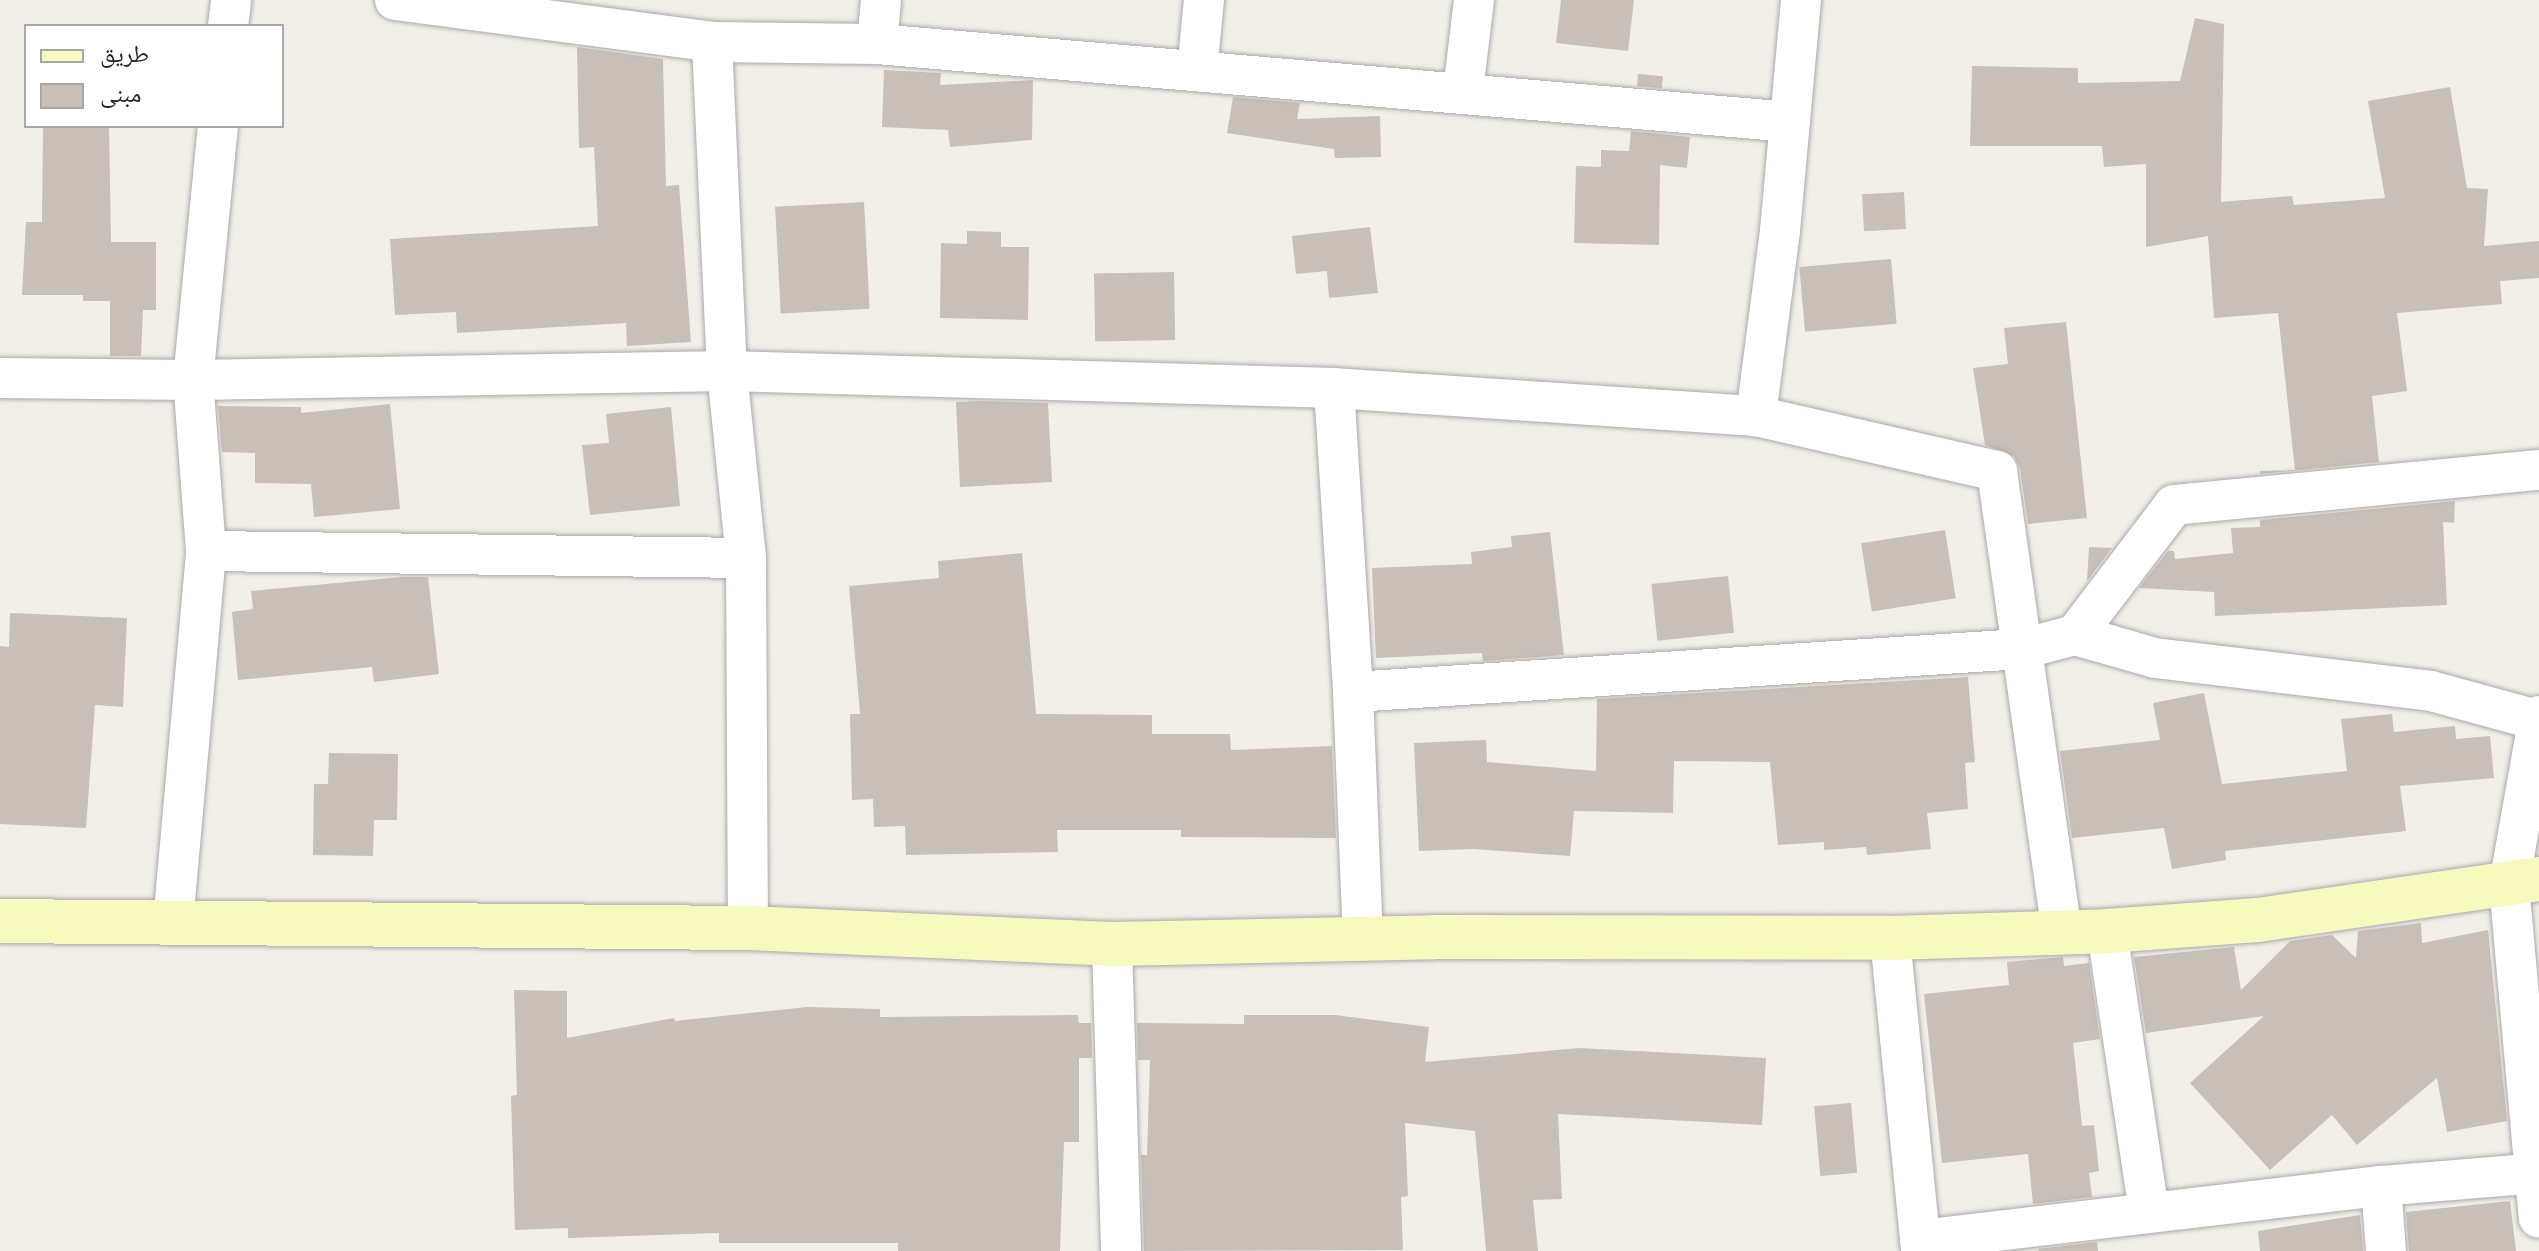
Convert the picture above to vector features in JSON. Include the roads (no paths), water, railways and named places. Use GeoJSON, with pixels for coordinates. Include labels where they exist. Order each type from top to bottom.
{"type":"FeatureCollection","features":[{"type":"Feature","properties":{"kind":"main road"},"geometry":{"type":"LineString","coordinates":[[0,921],[748,928],[1112,944],[1435,937],[1890,938],[2107,931],[2258,920],[2524,881]]}},
{"type":"Feature","properties":{"kind":"street"},"geometry":{"type":"LineString","coordinates":[[228,24],[231,0]]}},
{"type":"Feature","properties":{"kind":"street"},"geometry":{"type":"LineString","coordinates":[[395,0],[712,42],[877,44],[1463,91],[1790,122]]}},
{"type":"Feature","properties":{"kind":"street"},"geometry":{"type":"LineString","coordinates":[[877,44],[881,0]]}},
{"type":"Feature","properties":{"kind":"street"},"geometry":{"type":"LineString","coordinates":[[1197,71],[1204,0]]}},
{"type":"Feature","properties":{"kind":"street"},"geometry":{"type":"LineString","coordinates":[[1463,91],[1474,0]]}},
{"type":"Feature","properties":{"kind":"street"},"geometry":{"type":"LineString","coordinates":[[1756,416],[1801,0]]}},
{"type":"Feature","properties":{"kind":"street"},"geometry":{"type":"LineString","coordinates":[[712,42],[727,371],[746,558],[748,928]]}},
{"type":"Feature","properties":{"kind":"street"},"geometry":{"type":"LineString","coordinates":[[173,923],[206,551],[193,380],[218,128]]}},
{"type":"Feature","properties":{"kind":"street"},"geometry":{"type":"LineString","coordinates":[[0,378],[193,380],[727,371],[1334,388],[1756,416],[1997,471],[2062,932]]}},
{"type":"Feature","properties":{"kind":"street"},"geometry":{"type":"LineString","coordinates":[[1334,388],[1353,692],[1363,940]]}},
{"type":"Feature","properties":{"kind":"street"},"geometry":{"type":"LineString","coordinates":[[2075,635],[2174,505],[2539,470]]}},
{"type":"Feature","properties":{"kind":"street"},"geometry":{"type":"LineString","coordinates":[[206,551],[746,558]]}},
{"type":"Feature","properties":{"kind":"street"},"geometry":{"type":"LineString","coordinates":[[1353,692],[2022,649],[2075,635],[2155,658],[2431,691],[2538,718],[2524,881],[2539,1218]]}},
{"type":"Feature","properties":{"kind":"street"},"geometry":{"type":"LineString","coordinates":[[2107,931],[2149,1211]]}},
{"type":"Feature","properties":{"kind":"street"},"geometry":{"type":"LineString","coordinates":[[1890,938],[1920,1245],[2149,1211],[2381,1186],[2537,1174]]}},
{"type":"Feature","properties":{"kind":"street"},"geometry":{"type":"LineString","coordinates":[[1112,944],[1121,1251]]}},
{"type":"Feature","properties":{"kind":"street"},"geometry":{"type":"LineString","coordinates":[[2381,1186],[2386,1251]]}}]}
